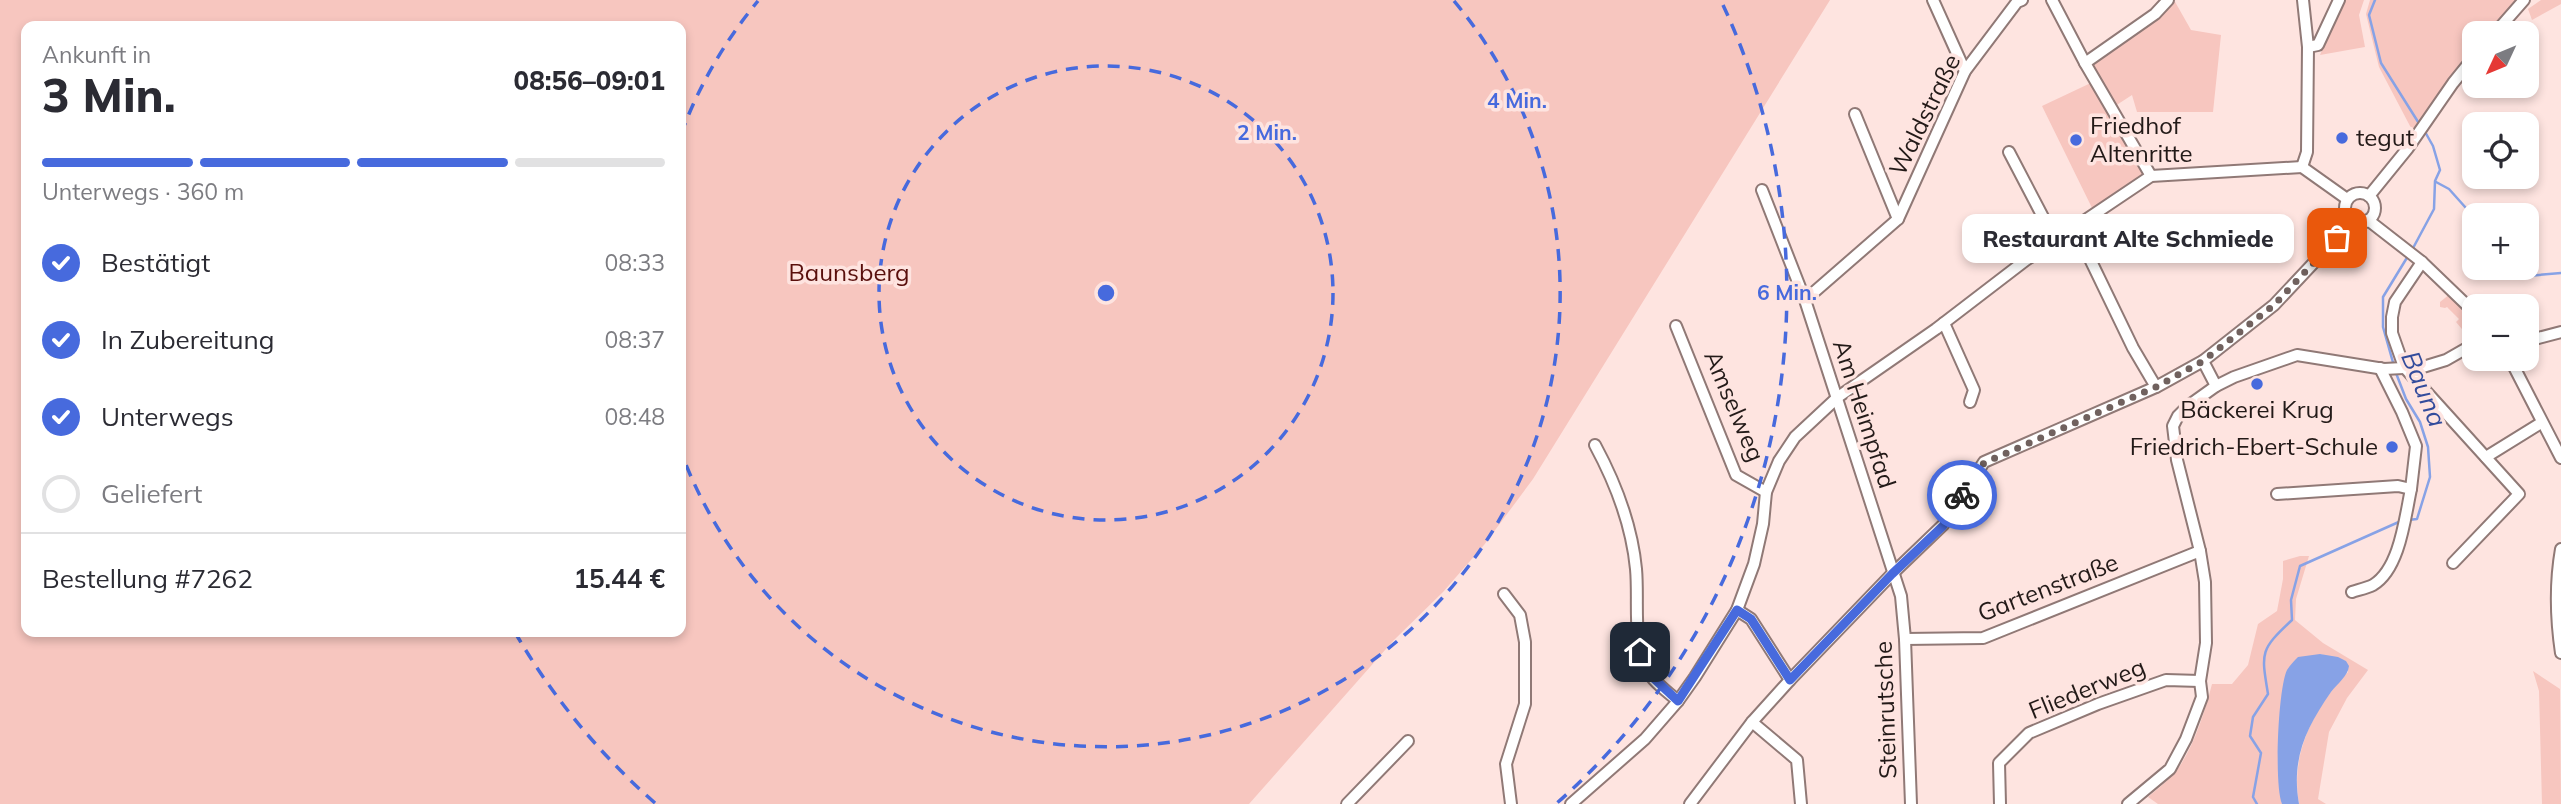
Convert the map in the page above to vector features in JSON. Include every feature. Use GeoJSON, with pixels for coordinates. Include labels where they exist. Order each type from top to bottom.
{"type":"FeatureCollection","features":[{"type":"Feature","properties":{"kind":"street"},"geometry":{"type":"LineString","coordinates":[[1933,0],[1965,71]]}},
{"type":"Feature","properties":{"kind":"street","name":"Waldstraße"},"geometry":{"type":"LineString","coordinates":[[1805,300],[1898,219],[1965,71],[2017,2],[2022,0]]}},
{"type":"Feature","properties":{"kind":"street"},"geometry":{"type":"LineString","coordinates":[[2052,0],[2085,63],[2151,176]]}},
{"type":"Feature","properties":{"kind":"street"},"geometry":{"type":"LineString","coordinates":[[2085,63],[2155,14],[2168,0]]}},
{"type":"Feature","properties":{"kind":"street"},"geometry":{"type":"LineString","coordinates":[[2302,166],[2307,152],[2308,47],[2303,0]]}},
{"type":"Feature","properties":{"kind":"street"},"geometry":{"type":"LineString","coordinates":[[2308,47],[2318,45],[2339,0]]}},
{"type":"Feature","properties":{"kind":"street"},"geometry":{"type":"LineString","coordinates":[[2506,21],[2524,0]]}},
{"type":"Feature","properties":{"kind":"street"},"geometry":{"type":"LineString","coordinates":[[2369,196],[2414,140],[2462,73]]}},
{"type":"Feature","properties":{"kind":"street","name":"Waldstraße"},"geometry":{"type":"LineString","coordinates":[[1855,114],[1898,219]]}},
{"type":"Feature","properties":{"kind":"street"},"geometry":{"type":"LineString","coordinates":[[2009,152],[2055,240]]}},
{"type":"Feature","properties":{"kind":"street"},"geometry":{"type":"LineString","coordinates":[[1571,804],[1645,739],[1678,701],[1737,610],[1754,564],[1763,524],[1766,492],[1779,461],[1795,437],[1838,397],[1944,323],[2055,240],[2151,176],[2302,166],[2347,200]]}},
{"type":"Feature","properties":{"kind":"street","name":"Am Heimpfad"},"geometry":{"type":"LineString","coordinates":[[1762,190],[1805,300],[1838,397],[1892,574]]}},
{"type":"Feature","properties":{"kind":"street"},"geometry":{"type":"LineString","coordinates":[[2363,193],[2369,196],[2375,207],[2374,214],[2361,223],[2353,221],[2345,208],[2347,200],[2352,194],[2363,193]]}},
{"type":"Feature","properties":{"kind":"street"},"geometry":{"type":"LineString","coordinates":[[2368,220],[2417,259],[2462,301]]}},
{"type":"Feature","properties":{"kind":"street"},"geometry":{"type":"LineString","coordinates":[[1690,804],[1752,722],[1790,680],[1892,574],[1943,526],[1984,463],[2156,387],[2203,361],[2274,305],[2353,221]]}},
{"type":"Feature","properties":{"kind":"street"},"geometry":{"type":"LineString","coordinates":[[2075,228],[2133,348],[2156,387]]}},
{"type":"Feature","properties":{"kind":"street"},"geometry":{"type":"LineString","coordinates":[[2417,259],[2411,278],[2395,302],[2392,317],[2392,332],[2402,367],[2519,494],[2453,563]]}},
{"type":"Feature","properties":{"kind":"street"},"geometry":{"type":"LineString","coordinates":[[1944,323],[1974,390],[1970,402]]}},
{"type":"Feature","properties":{"kind":"street","name":"Amselweg"},"geometry":{"type":"LineString","coordinates":[[1676,326],[1736,475],[1766,492]]}},
{"type":"Feature","properties":{"kind":"street"},"geometry":{"type":"LineString","coordinates":[[2539,338],[2561,332]]}},
{"type":"Feature","properties":{"kind":"street"},"geometry":{"type":"LineString","coordinates":[[2128,804],[2170,769],[2186,739],[2202,697],[2200,681],[2206,623],[2200,551],[2178,460],[2174,426],[2178,416],[2216,386],[2297,355],[2383,368],[2424,367],[2446,360],[2462,351]]}},
{"type":"Feature","properties":{"kind":"street"},"geometry":{"type":"LineString","coordinates":[[2203,361],[2216,386]]}},
{"type":"Feature","properties":{"kind":"street"},"geometry":{"type":"LineString","coordinates":[[2352,592],[2374,584],[2397,553],[2411,489],[2416,446],[2383,368]]}},
{"type":"Feature","properties":{"kind":"street"},"geometry":{"type":"LineString","coordinates":[[2516,371],[2561,458]]}},
{"type":"Feature","properties":{"kind":"street"},"geometry":{"type":"LineString","coordinates":[[2486,457],[2541,422]]}},
{"type":"Feature","properties":{"kind":"street"},"geometry":{"type":"LineString","coordinates":[[1595,445],[1608,471],[1628,527],[1636,566],[1640,652],[1648,673],[1678,701]]}},
{"type":"Feature","properties":{"kind":"street"},"geometry":{"type":"LineString","coordinates":[[2277,494],[2398,486],[2411,489]]}},
{"type":"Feature","properties":{"kind":"street"},"geometry":{"type":"LineString","coordinates":[[2561,549],[2557,571],[2561,653]]}},
{"type":"Feature","properties":{"kind":"street","name":"Gartenstraße"},"geometry":{"type":"LineString","coordinates":[[1905,639],[1983,638],[2200,551]]}},
{"type":"Feature","properties":{"kind":"street","name":"Steinrutsche"},"geometry":{"type":"LineString","coordinates":[[1892,574],[1901,596],[1905,639],[1911,804]]}},
{"type":"Feature","properties":{"kind":"street"},"geometry":{"type":"LineString","coordinates":[[1504,594],[1520,615],[1525,642],[1525,704],[1506,764],[1511,804]]}},
{"type":"Feature","properties":{"kind":"street"},"geometry":{"type":"LineString","coordinates":[[1737,610],[1751,619],[1790,680]]}},
{"type":"Feature","properties":{"kind":"street","name":"Fliederweg"},"geometry":{"type":"LineString","coordinates":[[2000,804],[1999,763],[2029,733],[2098,704],[2166,680],[2200,681]]}},
{"type":"Feature","properties":{"kind":"street"},"geometry":{"type":"LineString","coordinates":[[1752,722],[1797,760],[1801,804]]}},
{"type":"Feature","properties":{"kind":"street"},"geometry":{"type":"LineString","coordinates":[[1347,804],[1408,741]]}},
{"type":"Feature","properties":{"kind":"green space","name":"Baunsberg"},"geometry":{"type":"Polygon","coordinates":[[[0,0],[1830,0],[1533,479],[1484,545],[1443,592],[1393,641],[1249,804],[0,804],[0,0]]]}},
{"type":"Feature","properties":{"kind":"green space"},"geometry":{"type":"Polygon","coordinates":[[[2168,0],[2174,0],[2191,30],[2221,35],[2213,112],[2137,112],[2132,95],[2112,108],[2151,176],[2095,214],[2042,106],[2095,81],[2085,63],[2168,0]]]}},
{"type":"Feature","properties":{"kind":"green space"},"geometry":{"type":"Polygon","coordinates":[[[2344,0],[2364,0],[2359,15],[2365,47],[2320,55],[2344,0]]]}},
{"type":"Feature","properties":{"kind":"green space"},"geometry":{"type":"Polygon","coordinates":[[[2370,0],[2524,0],[2506,21],[2462,21],[2462,74],[2414,140],[2410,126],[2379,67],[2366,14],[2370,0]]]}},
{"type":"Feature","properties":{"kind":"green space"},"geometry":{"type":"Polygon","coordinates":[[[2541,0],[2561,0],[2561,4],[2532,20],[2528,9],[2541,0]]]}},
{"type":"Feature","properties":{"kind":"green space"},"geometry":{"type":"Polygon","coordinates":[[[2450,294],[2462,307],[2462,329],[2456,322],[2459,319],[2447,307],[2440,307],[2440,302],[2450,294]]]}},
{"type":"Feature","properties":{"kind":"green space"},"geometry":{"type":"Polygon","coordinates":[[[2309,556],[2296,599],[2295,620],[2323,643],[2368,670],[2347,698],[2329,732],[2318,799],[2326,804],[2299,804],[2297,785],[2298,767],[2307,732],[2325,701],[2348,672],[2346,661],[2320,654],[2281,703],[2278,761],[2282,804],[2158,804],[2148,797],[2180,766],[2202,719],[2212,684],[2232,684],[2248,665],[2258,624],[2277,611],[2283,579],[2283,561],[2309,556]]]}},
{"type":"Feature","properties":{"kind":"green space"},"geometry":{"type":"Polygon","coordinates":[[[2533,671],[2560,689],[2561,804],[2542,804],[2539,691],[2533,671]]]}},
{"type":"Feature","properties":{"kind":"water"},"geometry":{"type":"Polygon","coordinates":[[[2320,654],[2346,661],[2348,670],[2322,705],[2308,731],[2297,773],[2299,804],[2282,804],[2278,758],[2279,716],[2284,680],[2287,670],[2298,657],[2320,654]]]}},
{"type":"Feature","properties":{"kind":"waterway","name":"Bauna"},"geometry":{"type":"LineString","coordinates":[[2375,0],[2369,15],[2381,63],[2420,125]]}},
{"type":"Feature","properties":{"kind":"waterway","name":"Bauna"},"geometry":{"type":"LineString","coordinates":[[2412,250],[2434,209],[2435,181],[2440,170],[2433,146],[2424,130]]}},
{"type":"Feature","properties":{"kind":"waterway"},"geometry":{"type":"LineString","coordinates":[[2436,182],[2449,189],[2462,204]]}},
{"type":"Feature","properties":{"kind":"waterway","name":"Bauna"},"geometry":{"type":"LineString","coordinates":[[2394,366],[2383,327],[2383,297],[2408,256]]}},
{"type":"Feature","properties":{"kind":"waterway"},"geometry":{"type":"LineString","coordinates":[[2539,275],[2561,273]]}},
{"type":"Feature","properties":{"kind":"waterway","name":"Bauna"},"geometry":{"type":"LineString","coordinates":[[2396,373],[2406,399],[2420,422],[2428,447],[2430,477],[2417,519],[2408,520]]}},
{"type":"Feature","properties":{"kind":"waterway","name":"Bauna"},"geometry":{"type":"LineString","coordinates":[[2257,804],[2253,797],[2261,753],[2250,736],[2253,717],[2268,694],[2264,669],[2265,652],[2274,638],[2292,620],[2291,600],[2300,566],[2401,521]]}},
{"type":"Feature","properties":{"kind":"way so far"},"geometry":{"type":"LineString","coordinates":[[1962,495],[1984,463],[2156,387],[2203,361],[2274,305],[2337,238]]}},
{"type":"Feature","properties":{"kind":"place","name":"tegut"},"geometry":{"type":"Point","coordinates":[2342,138]}},
{"type":"Feature","properties":{"kind":"place","name":"Friedhof Altenritte"},"geometry":{"type":"Point","coordinates":[2076,140]}},
{"type":"Feature","properties":{"kind":"place","name":"Restaurant Alte Schmiede"},"geometry":{"type":"Point","coordinates":[2337,238]}},
{"type":"Feature","properties":{"kind":"place","name":"Bäckerei Krug"},"geometry":{"type":"Point","coordinates":[2257,384]}},
{"type":"Feature","properties":{"kind":"place","name":"Friedrich-Ebert-Schule"},"geometry":{"type":"Point","coordinates":[2392,447]}},
{"type":"Feature","properties":{"kind":"route"},"geometry":{"type":"LineString","coordinates":[[1640,652],[1648,673],[1678,701],[1737,610],[1751,619],[1790,680],[1892,574],[1943,526],[1962,495]]}}]}
